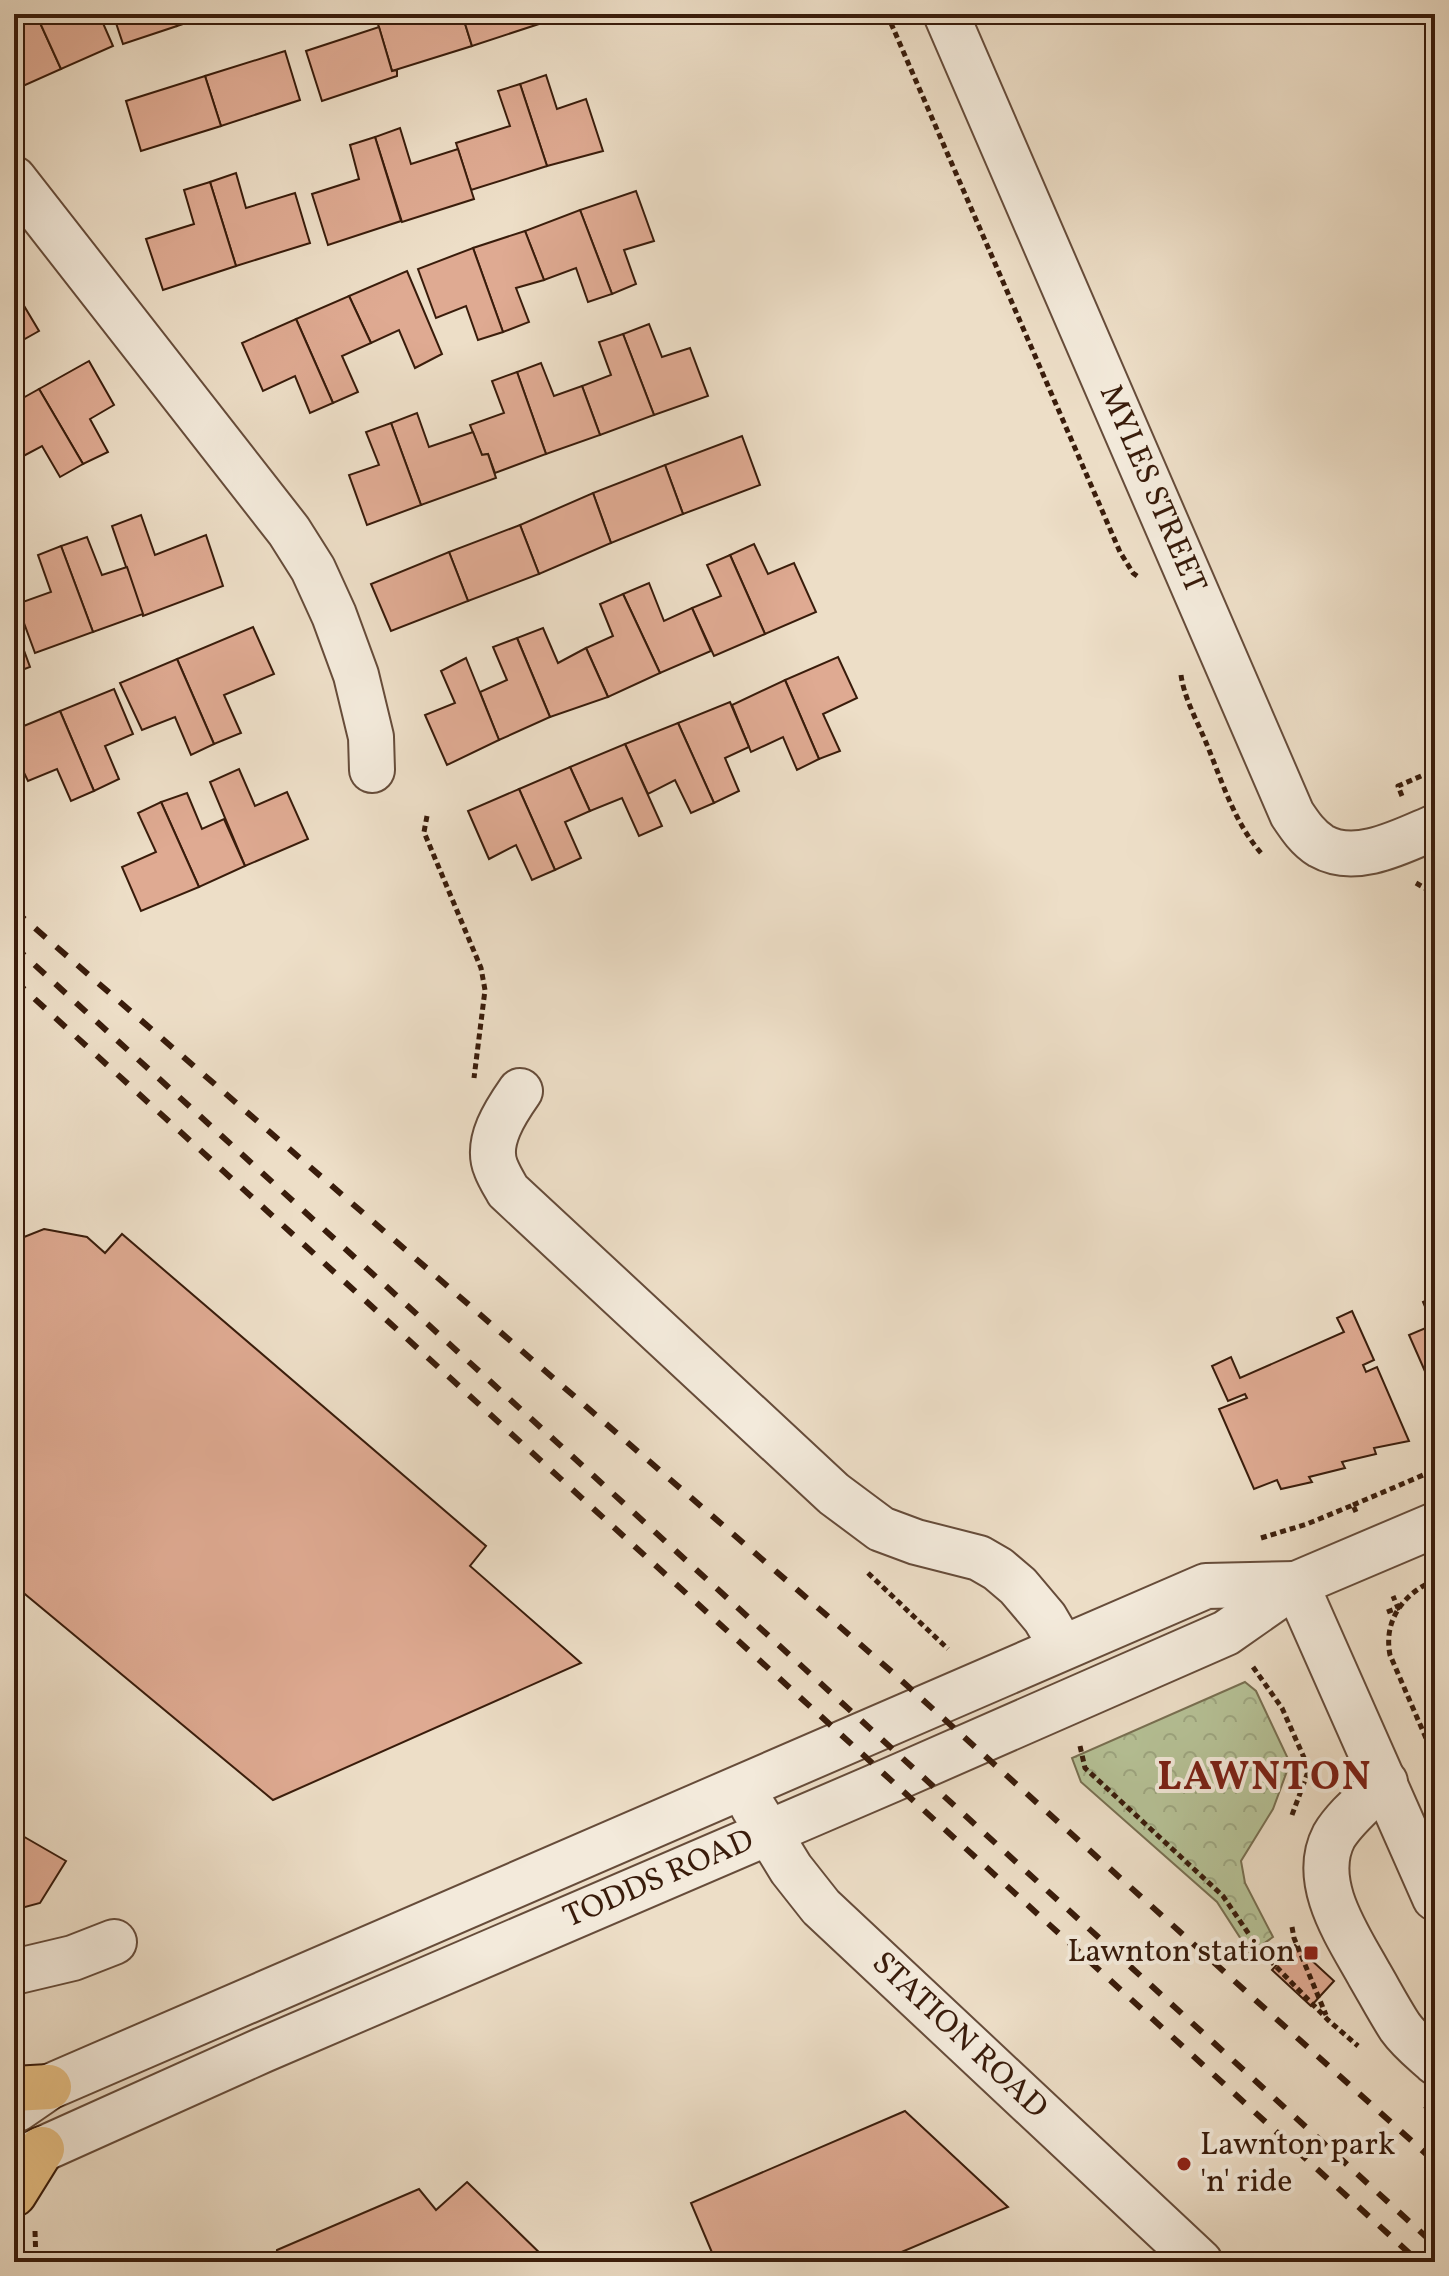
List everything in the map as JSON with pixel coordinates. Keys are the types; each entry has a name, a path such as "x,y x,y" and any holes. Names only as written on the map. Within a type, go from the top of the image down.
{"highway":[{"path":"20,2212 28,2155"}],"street":[{"name":"MYLES STREET","path":"946,14 1292,814 1305,834 1321,846 1341,853 1387,847 1435,827"},
{"path":"14,179 289,531 313,569 356,675 371,737 372,770"},
{"path":"520,1091 503,1116 495,1141 494,1166 508,1191 834,1494 881,1529 916,1542 979,1558 998,1569 1018,1586 1045,1618 1062,1647"},
{"name":"TODDS ROAD","path":"28,2155 1226,1633 1296,1584 1435,1525"},
{"path":"1296,1584 1435,1898"},
{"name":"TODDS ROAD","path":"26,2096 1206,1586 1296,1584"},
{"path":"1385,1782 1334,1837 1327,1865 1329,1883 1338,1917 1391,2012 1413,2042 1435,2062"},
{"name":"STATION ROAD","path":"742,1787 791,1869 821,1907 1200,2262"},
{"path":"14,1972 73,1958 114,1942"}],"path":[{"path":"1255,1540 1307,1524 1435,1470"},
{"path":"1353,1505 1356,1513"},
{"path":"1435,1580 1409,1594 1398,1608 1387,1642 1435,1759"},
{"path":"1393,1596 1398,1608"},
{"path":"1387,1612 1398,1608"},
{"path":"1240,1665 1253,1667 1249,1657"},
{"path":"1079,1742 1085,1768 1223,1896 1259,1949 1363,2051"},
{"path":"1423,2104 1435,2115"},
{"path":"20,2212 35,2229 36,2262"}],"green space":[{"path":"1245,1682 1256,1691 1290,1763 1273,1809 1241,1861 1245,1883 1273,1937 1250,1953 1217,1902 1081,1782 1072,1758"}],"building":[{"path":"14,14 36,14 61,69 14,90 14,36 18,34"},
{"path":"36,14 99,14 113,46 61,69"},
{"path":"113,14 173,14 177,26 123,44"},
{"path":"173,14 214,14 177,26"},
{"path":"400,14 462,14 472,46 392,71 377,21"},
{"path":"462,14 543,14 545,22 472,46"},
{"path":"379,27 392,71 397,70 397,76 322,101 306,51"},
{"path":"285,51 300,100 221,126 205,76"},
{"path":"546,75 557,109 586,99 603,151 547,166 520,84"},
{"path":"205,76 221,126 141,151 126,101"},
{"path":"520,84 547,166 471,190 456,143 510,126 498,91"},
{"path":"400,128 411,164 458,149 474,199 402,222 375,137"},
{"path":"375,137 401,221 328,245 312,194 359,179 350,145"},
{"path":"236,173 246,208 295,193 310,243 236,266 210,182"},
{"path":"210,182 236,266 163,290 146,239 194,224 184,190"},
{"path":"636,191 654,241 624,250 636,284 612,294 580,210"},
{"path":"580,210 612,294 588,302 576,268 544,280 525,231"},
{"path":"525,231 544,280 516,288 529,322 503,332 473,248"},
{"path":"473,248 503,332 478,340 466,306 436,318 418,269"},
{"path":"407,271 442,354 415,368 399,330 371,343 349,296"},
{"path":"14,289 39,331 14,345"},
{"path":"349,296 371,343 342,356 358,392 333,403 296,319"},
{"path":"296,319 333,403 310,413 295,376 263,391 242,343"},
{"path":"649,324 662,357 690,348 708,396 654,415 623,334"},
{"path":"623,334 654,415 600,435 582,386 611,375 599,342"},
{"path":"89,361 114,405 90,419 108,452 83,464 39,389"},
{"path":"541,363 554,396 582,386 600,435 546,454 517,372"},
{"path":"517,372 546,454 495,473 488,454 482,455 470,425 504,413 492,381"},
{"path":"39,389 83,464 60,477 42,446 14,461 14,403"},
{"path":"417,413 429,447 473,432 482,455 488,454 496,478 421,505 391,423"},
{"path":"391,423 421,505 367,525 349,475 379,465 366,432"},
{"path":"742,436 760,485 683,514 665,465"},
{"path":"665,465 683,514 611,543 593,493"},
{"path":"593,493 611,543 539,574 520,525"},
{"path":"141,515 155,555 206,535 223,586 143,616 112,526"},
{"path":"520,525 539,574 468,601 449,552"},
{"path":"87,537 102,575 127,567 143,614 93,632 61,546"},
{"path":"754,544 768,574 794,563 816,612 765,634 730,555"},
{"path":"61,546 93,632 35,653 17,604 51,592 38,555"},
{"path":"449,552 468,601 391,631 371,584"},
{"path":"730,555 765,634 714,656 692,608 721,596 707,565"},
{"path":"649,583 664,621 692,608 711,651 660,673 623,594"},
{"path":"623,594 660,673 608,697 586,648 613,636 600,604"},
{"path":"14,623 30,667 14,673"},
{"path":"253,627 274,674 224,695 241,733 214,744 177,659"},
{"path":"543,628 558,663 586,648 608,697 550,717 517,638"},
{"path":"517,638 550,717 499,740 480,692 507,680 493,647"},
{"path":"838,657 857,698 823,714 840,751 819,759 785,680"},
{"path":"466,658 499,740 447,765 425,715 455,703 441,671"},
{"path":"177,659 214,744 191,755 175,717 142,730 120,683"},
{"path":"785,680 819,759 797,770 783,737 751,752 732,705"},
{"path":"114,689 133,734 105,746 119,779 94,791 60,711"},
{"path":"730,702 749,747 725,758 739,791 714,803 678,723"},
{"path":"60,711 94,791 71,801 57,769 28,781 14,752 14,730"},
{"path":"678,723 714,803 691,813 675,780 648,794 625,744"},
{"path":"625,744 662,826 639,836 622,798 590,811 570,767"},
{"path":"570,767 590,811 565,822 581,858 555,870 519,789"},
{"path":"239,769 255,806 287,792 308,839 245,866 210,782"},
{"path":"519,789 555,870 532,880 516,845 489,859 468,811"},
{"path":"187,793 202,829 224,819 245,866 199,887 161,802"},
{"path":"161,802 199,887 141,911 122,867 156,852 138,813"},
{"path":"44,1229 87,1237 105,1253 122,1234 486,1546 470,1566 581,1663 273,1800 14,1585 14,1241"},
{"path":"1435,1296 1435,1394 1409,1335 1433,1325 1423,1302"},
{"path":"1352,1311 1374,1360 1363,1365 1366,1372 1377,1367 1409,1441 1374,1448 1376,1454 1342,1462 1345,1468 1309,1477 1312,1482 1281,1489 1277,1480 1254,1489 1219,1409 1247,1398 1245,1394 1228,1401 1212,1366 1231,1357 1240,1378 1344,1332 1337,1318"},
{"path":"14,1831 66,1861 40,1903 14,1910"},
{"path":"1295,1945 1334,1981 1311,2006 1272,1970"},
{"path":"905,2111 1008,2207 878,2262 716,2262 691,2203"},
{"path":"467,2182 549,2262 276,2262 277,2250 419,2189 436,2210"}],"railway":[{"path":"14,910 892,1672 1435,2162"},
{"path":"14,946 1435,2245"},
{"path":"14,980 1419,2262"}],"place":[{"name":"Lawnton station","path":"1311,1953"},
{"name":"Lawnton park 'n' ride","path":"1184,2164"}],"district":[{"name":"LAWNTON","path":"1265,1779"}]}
